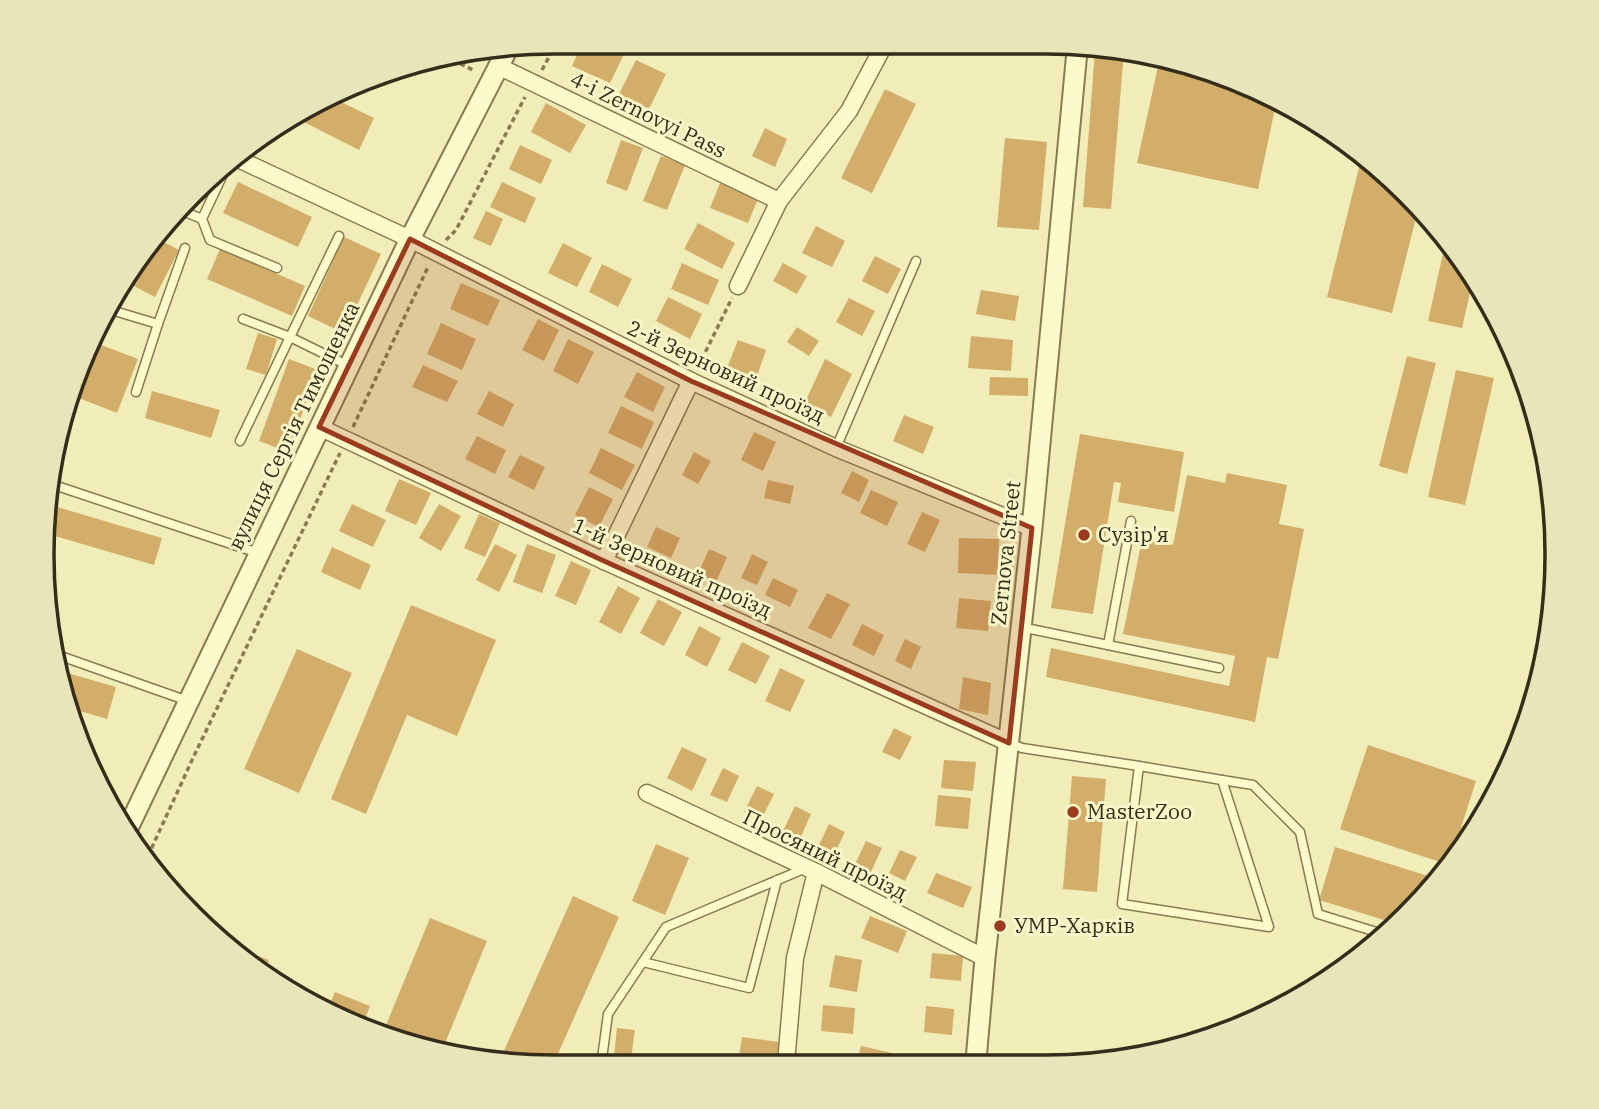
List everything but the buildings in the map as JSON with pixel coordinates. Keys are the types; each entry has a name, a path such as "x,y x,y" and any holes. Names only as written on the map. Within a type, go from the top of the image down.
{"street":[{"path":"738,286 779,201 849,111 879,54"},
{"name":"Zernova Street","path":"976,1055 1032,527 1077,55"},
{"name":"вулиця Сергія Тимошенка","path":"131,821 410,239 503,57"},
{"name":"4-i Zernovyi Pass","path":"498,66 779,201"},
{"name":"2-й Зерновий проїзд","path":"245,162 410,239 691,381 836,447 1032,527"},
{"path":"604,561 691,381"},
{"name":"1-й Зерновий проїзд","path":"320,427 604,561 1009,743"},
{"name":"Просяний проїзд","path":"647,793 811,870 985,958"},
{"path":"787,1055 795,958 811,870"}],"lane":[{"path":"218,184 202,219 210,240 277,268"},
{"path":"189,214 202,219"},
{"path":"240,441 339,236"},
{"path":"136,393 185,248"},
{"path":"836,447 916,261"},
{"path":"117,312 158,324"},
{"path":"243,319 290,337 349,366"},
{"path":"59,487 258,553"},
{"path":"1108,645 1131,521"},
{"path":"1021,627 1219,667"},
{"path":"65,658 189,701"},
{"path":"1009,743 1022,748 1253,785 1300,832 1318,914 1374,931"},
{"path":"1139,766 1122,904 1269,927 1222,780"},
{"path":"602,1055 608,1014 666,927 777,880 811,870"},
{"path":"643,962 749,988 777,880"}],"path":[{"path":"459,64 475,71"},
{"path":"691,381 738,286"}],"highlighted area":[{"path":"410,239 691,381 1032,528 1009,743 604,561 319,427"}],"place":[{"name":"Сузір'я","path":"1084,535"},
{"name":"MasterZoo","path":"1073,812"},
{"name":"УМР-Харків","path":"1000,926"}]}
